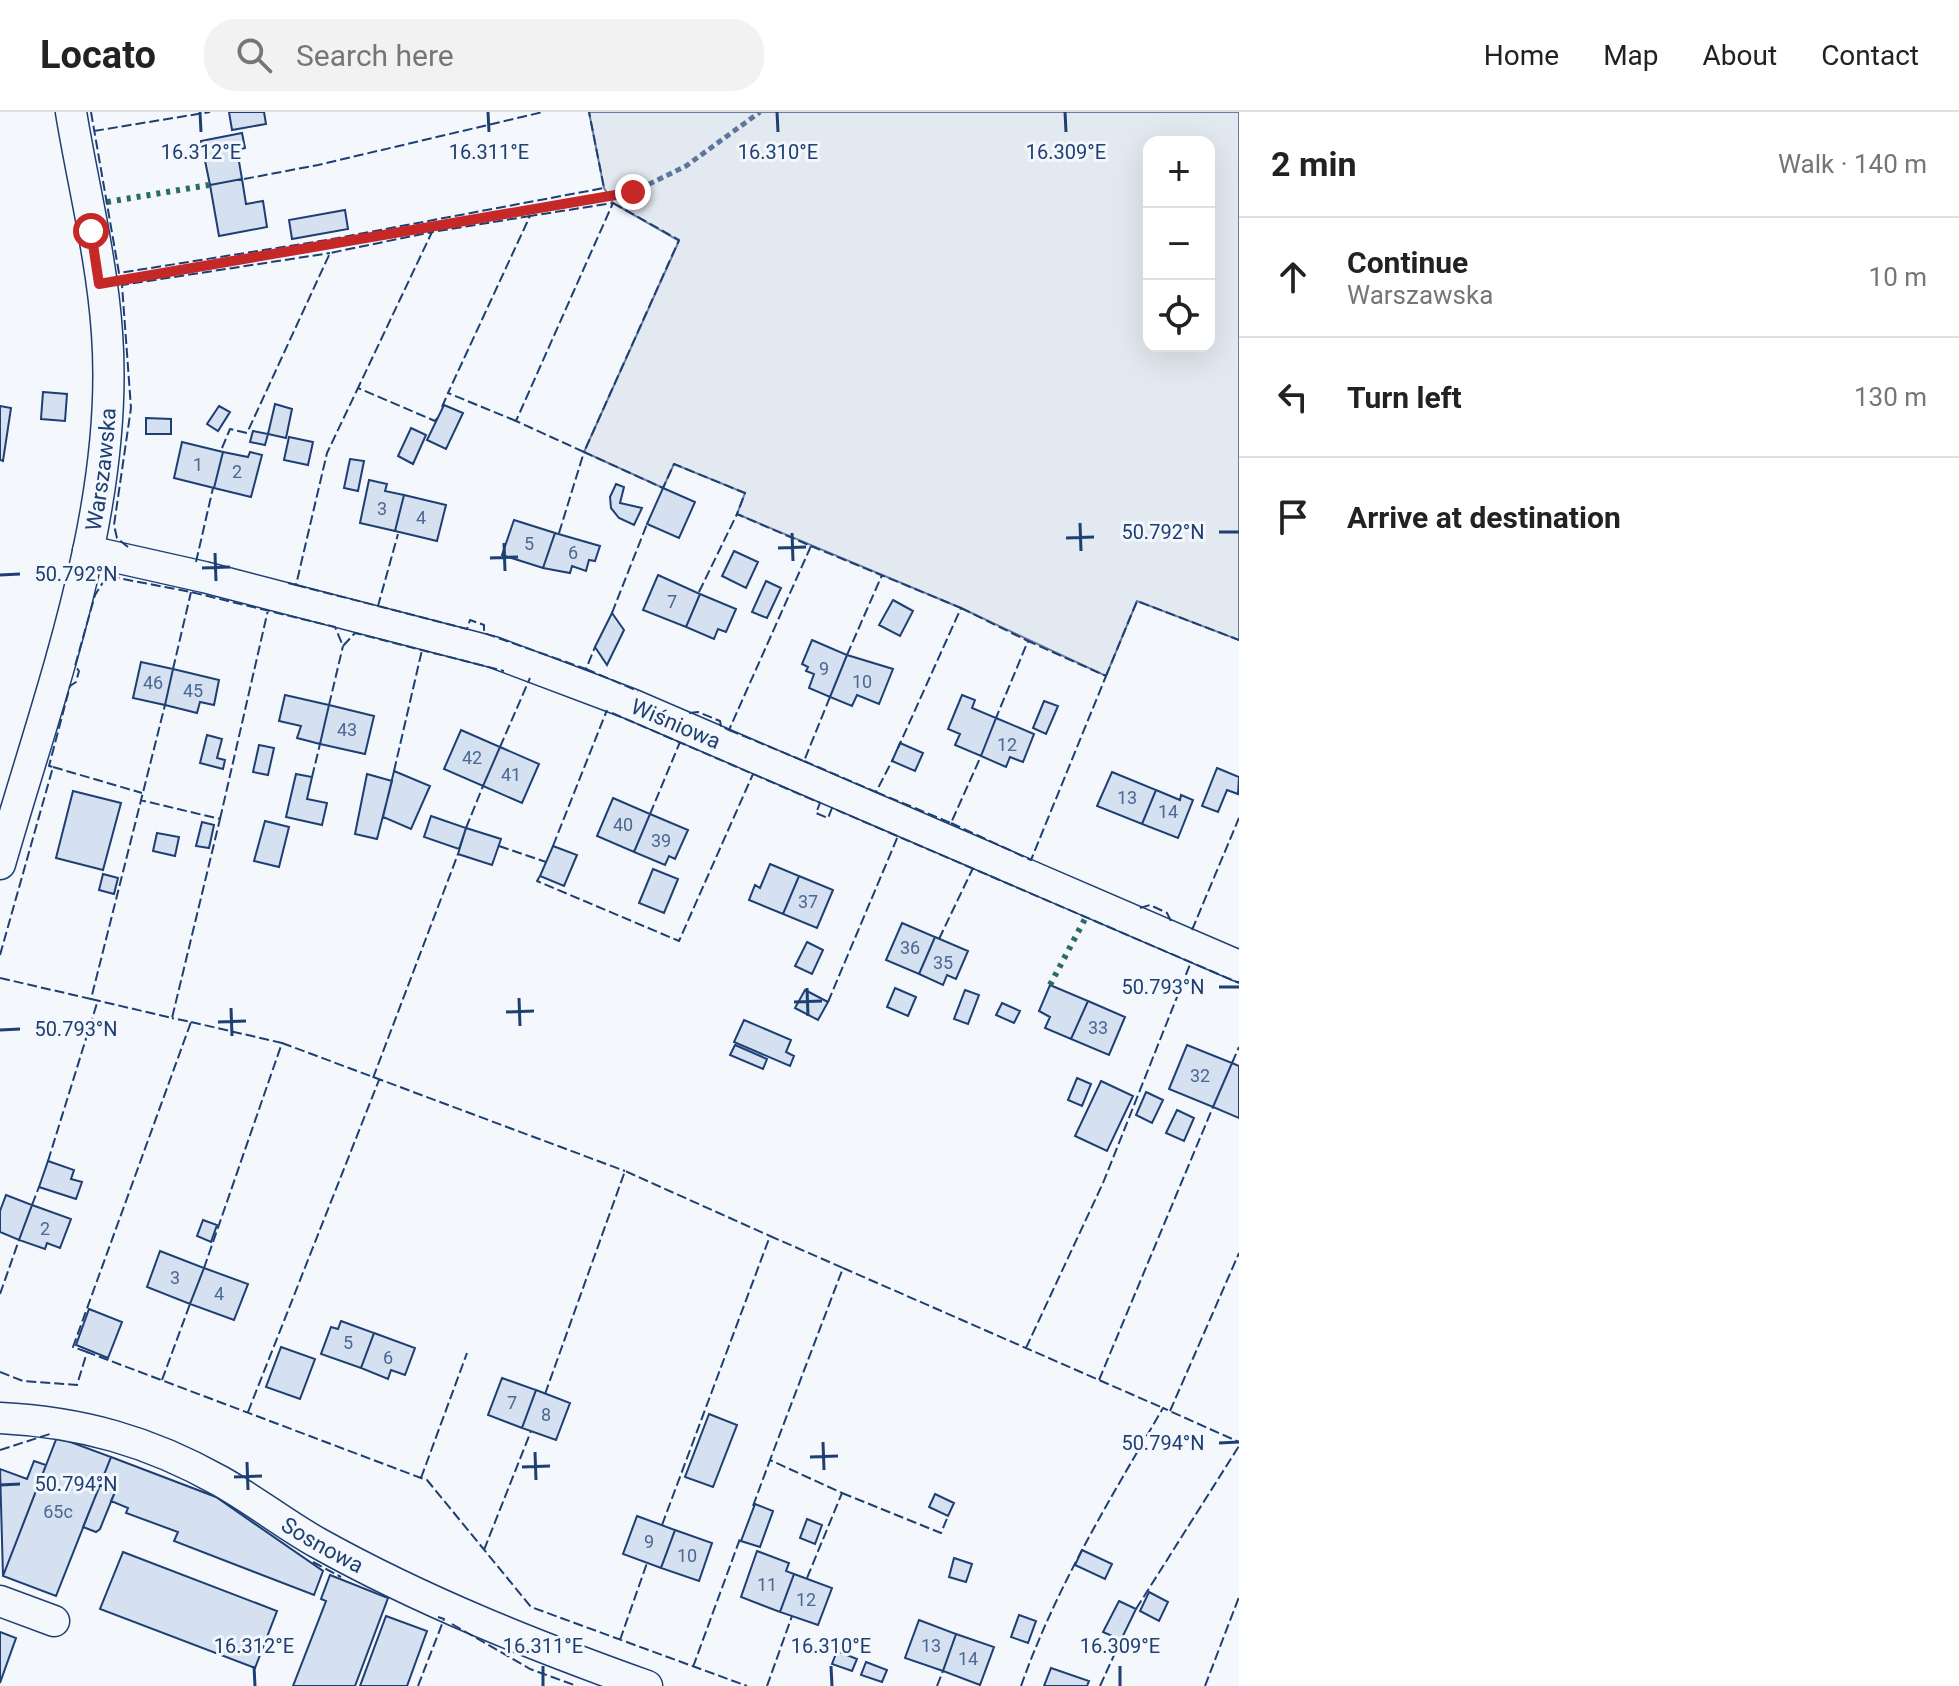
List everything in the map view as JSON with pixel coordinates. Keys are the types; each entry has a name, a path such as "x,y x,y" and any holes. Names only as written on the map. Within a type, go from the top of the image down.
{"street":[{"name":"Warszawska","path":"0,864 88,551 106,425 107,333 71,112"},
{"name":"Wiśniowa","path":"88,551 204,577 493,652 631,704 1239,966"},
{"name":"Sosnowa","path":"0,1418 55,1420 106,1432 170,1455 221,1481 317,1542 410,1589 543,1649 647,1686"},
{"path":"0,1601 54,1621"}],"path":[{"path":"99,284 633,192 686,166 760,112"}],"shaded area":[{"path":"589,112 1239,112 1239,640 1137,601 1106,676 961,608 737,514 745,493 674,464 663,488 584,452 679,241 613,203 604,188"}],"building":[{"path":"229,112 264,112 266,124 232,130"},
{"path":"242,133 245,148 237,150 242,179 210,185 201,141"},
{"path":"242,179 246,204 263,201 267,227 219,236 210,185"},
{"path":"345,210 348,229 292,239 289,220"},
{"path":"43,392 67,394 65,421 41,419"},
{"path":"275,404 292,409 286,438 268,434"},
{"path":"444,405 463,413 446,449 427,440"},
{"path":"0,406 11,408 3,461 0,460"},
{"path":"219,406 230,412 218,431 207,424"},
{"path":"146,418 171,419 171,434 146,434"},
{"path":"411,428 426,435 413,464 398,456"},
{"path":"253,431 268,434 265,445 250,442"},
{"path":"289,437 313,442 308,465 284,460"},
{"path":"182,442 223,452 214,488 174,478"},
{"path":"223,452 248,457 250,452 262,455 251,497 214,488"},
{"path":"350,459 364,461 358,491 344,488"},
{"path":"369,480 387,484 385,491 404,495 395,531 360,523"},
{"path":"616,484 624,487 620,503 642,508 634,525 619,518 611,508 610,497"},
{"path":"663,488 695,502 679,538 647,524"},
{"path":"404,495 446,505 437,541 395,531"},
{"path":"514,520 555,533 543,568 502,555"},
{"path":"555,533 600,546 595,561 589,560 586,571 572,566 570,573 543,568"},
{"path":"734,551 758,562 746,588 722,576"},
{"path":"658,575 700,594 686,627 643,610"},
{"path":"766,581 781,588 767,618 752,612"},
{"path":"700,594 736,609 726,632 718,629 714,639 686,627"},
{"path":"893,600 913,611 900,636 879,625"},
{"path":"612,613 624,630 607,665 595,647"},
{"path":"812,640 847,655 830,697 809,688 814,674 806,671 808,667 802,664"},
{"path":"847,655 893,669 879,704 857,695 852,706 830,697"},
{"path":"141,662 173,669 165,705 133,698"},
{"path":"173,669 219,680 214,705 200,702 197,713 165,705"},
{"path":"285,695 329,705 320,744 297,738 301,726 279,721"},
{"path":"962,695 975,700 972,708 996,718 981,756 955,745 960,734 948,729"},
{"path":"1044,701 1058,706 1046,734 1033,728"},
{"path":"329,705 374,716 365,754 320,744"},
{"path":"996,718 1034,734 1023,762 1010,757 1006,767 981,756"},
{"path":"461,730 500,747 483,786 444,769"},
{"path":"207,735 222,739 217,758 225,760 223,769 200,763"},
{"path":"900,743 923,753 915,771 892,761"},
{"path":"259,745 274,748 268,775 253,772"},
{"path":"500,747 539,764 522,803 483,786"},
{"path":"1217,768 1239,777 1238,794 1227,790 1218,812 1202,806"},
{"path":"394,771 430,786 411,829 383,817"},
{"path":"1112,772 1156,790 1142,824 1097,806"},
{"path":"296,774 312,777 307,799 327,803 322,825 286,817"},
{"path":"367,774 392,781 377,839 355,834"},
{"path":"1156,790 1180,800 1181,795 1193,800 1178,838 1142,824"},
{"path":"73,791 121,803 103,870 56,858"},
{"path":"613,798 650,814 634,852 597,836"},
{"path":"650,814 688,830 675,859 669,856 665,865 634,852"},
{"path":"431,816 466,828 459,849 424,837"},
{"path":"265,821 289,827 279,867 254,861"},
{"path":"202,822 214,825 209,848 196,846"},
{"path":"466,828 501,839 492,865 458,854"},
{"path":"157,833 179,837 175,856 153,851"},
{"path":"553,846 577,855 564,886 540,876"},
{"path":"770,864 799,876 783,914 749,900 755,885 760,888"},
{"path":"653,869 678,879 664,913 639,903"},
{"path":"103,874 118,878 114,894 99,890"},
{"path":"799,876 833,890 817,928 783,914"},
{"path":"902,923 935,937 919,974 886,960"},
{"path":"935,937 968,951 956,979 947,975 943,985 919,974"},
{"path":"807,942 823,950 812,974 795,966"},
{"path":"1050,985 1088,1001 1071,1039 1045,1028 1050,1017 1039,1011"},
{"path":"895,988 916,997 908,1016 887,1007"},
{"path":"805,990 828,1002 818,1020 795,1008"},
{"path":"965,990 979,995 968,1024 954,1019"},
{"path":"1088,1001 1125,1017 1109,1055 1071,1039"},
{"path":"1002,1003 1020,1011 1014,1023 996,1015"},
{"path":"744,1020 791,1040 786,1052 794,1056 790,1066 734,1042"},
{"path":"735,1045 767,1059 763,1069 730,1055"},
{"path":"1187,1045 1232,1063 1213,1107 1169,1089"},
{"path":"1232,1063 1239,1066 1239,1118 1213,1107"},
{"path":"1077,1078 1091,1084 1082,1106 1068,1100"},
{"path":"1101,1081 1133,1096 1107,1151 1075,1136"},
{"path":"1146,1092 1163,1100 1152,1123 1136,1115"},
{"path":"1177,1110 1194,1118 1184,1141 1166,1133"},
{"path":"48,1161 74,1170 71,1179 82,1182 76,1199 39,1187"},
{"path":"6,1195 32,1205 19,1240 0,1232 0,1211"},
{"path":"32,1205 71,1219 60,1248 47,1243 45,1249 19,1240"},
{"path":"203,1220 217,1225 211,1242 197,1236"},
{"path":"160,1251 204,1268 190,1304 147,1287"},
{"path":"204,1268 248,1284 234,1320 190,1304"},
{"path":"89,1309 122,1322 108,1358 76,1345"},
{"path":"341,1321 374,1333 361,1368 321,1354 331,1327 338,1329"},
{"path":"374,1333 415,1348 405,1375 391,1370 388,1379 361,1368"},
{"path":"281,1347 315,1359 300,1399 266,1387"},
{"path":"502,1378 536,1390 522,1428 488,1415"},
{"path":"536,1390 570,1403 556,1440 522,1428"},
{"path":"709,1414 737,1425 713,1487 685,1477"},
{"path":"57,1437 111,1457 56,1596 3,1576"},
{"path":"111,1457 216,1497 323,1571 314,1595 174,1541 178,1532 126,1513 128,1508 111,1501 115,1492 100,1485"},
{"path":"34,1461 46,1465 3,1576 0,1469 27,1479"},
{"path":"100,1485 115,1492 96,1532 83,1527"},
{"path":"935,1494 954,1503 948,1516 929,1507"},
{"path":"755,1504 773,1511 760,1547 741,1541"},
{"path":"637,1516 675,1530 661,1568 623,1554"},
{"path":"807,1519 822,1525 815,1544 800,1538"},
{"path":"675,1530 712,1543 699,1581 661,1568"},
{"path":"1082,1550 1112,1564 1105,1579 1075,1565"},
{"path":"757,1551 789,1563 786,1571 794,1574 780,1612 741,1597"},
{"path":"123,1552 277,1611 255,1668 100,1609"},
{"path":"954,1558 972,1564 966,1582 949,1577"},
{"path":"794,1574 832,1588 818,1625 780,1612"},
{"path":"330,1575 388,1598 355,1686 293,1686 326,1601 321,1599"},
{"path":"1149,1592 1168,1602 1159,1621 1140,1611"},
{"path":"1119,1601 1136,1609 1121,1640 1103,1632"},
{"path":"1019,1615 1036,1621 1028,1643 1011,1637"},
{"path":"386,1616 427,1631 407,1686 360,1686"},
{"path":"919,1620 956,1634 943,1671 905,1658"},
{"path":"0,1632 16,1638 0,1683"},
{"path":"956,1634 994,1647 980,1685 943,1671"},
{"path":"837,1651 857,1659 852,1671 832,1664"},
{"path":"866,1662 887,1670 882,1682 861,1675"},
{"path":"1051,1668 1089,1681 1087,1686 1044,1686"}],"hedge":[{"path":"107,202 209,185"},
{"path":"1050,985 1086,917"}],"fence":[{"path":"91,112 119,273 327,240 604,188 589,112"},
{"path":"94,131 210,112"},
{"path":"244,179 318,165 543,112"},
{"path":"613,203 679,240 584,452 516,421 613,203"},
{"path":"516,421 448,393 530,216 613,203"},
{"path":"437,418 435,421 358,388 432,232 530,216"},
{"path":"222,448 230,429 247,433 330,253 432,232"},
{"path":"128,547 117,538 114,525 131,408 122,285 330,253"},
{"path":"288,583 296,585 327,453 358,388"},
{"path":"442,407 448,393"},
{"path":"559,533 584,452 663,488 674,464 745,493 737,514 811,546 729,730 721,726 720,721 698,712 689,713"},
{"path":"196,562 213,488"},
{"path":"699,592 737,514"},
{"path":"612,613 647,524"},
{"path":"296,585 378,606 398,534"},
{"path":"811,546 961,608 898,748"},
{"path":"847,655 882,575"},
{"path":"0,955 53,767 49,766 70,686 76,682 79,671 75,666 95,595 107,576 191,592 335,627 343,646 355,633 504,671"},
{"path":"173,669 191,592"},
{"path":"1106,676 1137,601 1239,640"},
{"path":"378,606 467,629 470,620 484,625 484,633 586,669 595,647"},
{"path":"961,608 1028,641"},
{"path":"220,819 268,610"},
{"path":"951,823 1031,860 1106,676 1028,641 996,718"},
{"path":"329,705 343,646"},
{"path":"394,771 422,650"},
{"path":"586,669 638,691"},
{"path":"500,747 530,678"},
{"path":"729,730 804,761 830,697"},
{"path":"0,978 91,999 165,705"},
{"path":"553,846 607,710"},
{"path":"612,713 820,803 816,813 828,818 832,808 1239,983"},
{"path":"650,814 680,742"},
{"path":"312,777 320,744"},
{"path":"876,792 951,823 981,756"},
{"path":"804,761 876,792 893,759"},
{"path":"53,767 142,793"},
{"path":"540,876 537,881 679,941 753,774"},
{"path":"466,828 483,786"},
{"path":"91,999 172,1018 220,819 140,800"},
{"path":"1192,930 1239,818"},
{"path":"828,1002 898,836"},
{"path":"499,846 546,862"},
{"path":"373,1078 458,854"},
{"path":"939,939 973,868"},
{"path":"1140,908 1150,905 1167,913 1171,921"},
{"path":"1026,1348 1103,1183 1191,962"},
{"path":"48,1161 98,1000"},
{"path":"87,1352 73,1347 191,1022 172,1018"},
{"path":"191,1022 282,1043 204,1268"},
{"path":"282,1043 625,1171"},
{"path":"1232,1063 1239,1047"},
{"path":"248,1412 379,1080"},
{"path":"1099,1380 1213,1107"},
{"path":"545,1394 625,1171 770,1236"},
{"path":"32,1205 39,1187"},
{"path":"662,1525 770,1236 843,1268 770,1460"},
{"path":"0,1294 19,1240"},
{"path":"1170,1411 1239,1253"},
{"path":"843,1268 1163,1408"},
{"path":"162,1380 190,1304"},
{"path":"0,1372 23,1381 77,1385 87,1352 427,1480 531,1607 747,1686"},
{"path":"421,1478 467,1353"},
{"path":"1021,1686 1067,1579 1163,1408 1239,1442"},
{"path":"484,1550 531,1431"},
{"path":"0,1450 53,1433"},
{"path":"1136,1609 1239,1446"},
{"path":"753,1506 770,1460 842,1493 807,1578"},
{"path":"842,1493 941,1533 948,1516"},
{"path":"693,1667 741,1536"},
{"path":"313,1562 341,1577"},
{"path":"620,1640 647,1563"},
{"path":"1205,1686 1239,1597"},
{"path":"767,1686 792,1616"},
{"path":"418,1686 444,1619 438,1617"},
{"path":"452,1624 530,1669 577,1686"},
{"path":"1100,1686 1121,1640"},
{"path":"937,1686 943,1671"}],"route":[{"path":"91,231 99,284 633,192"}]}
